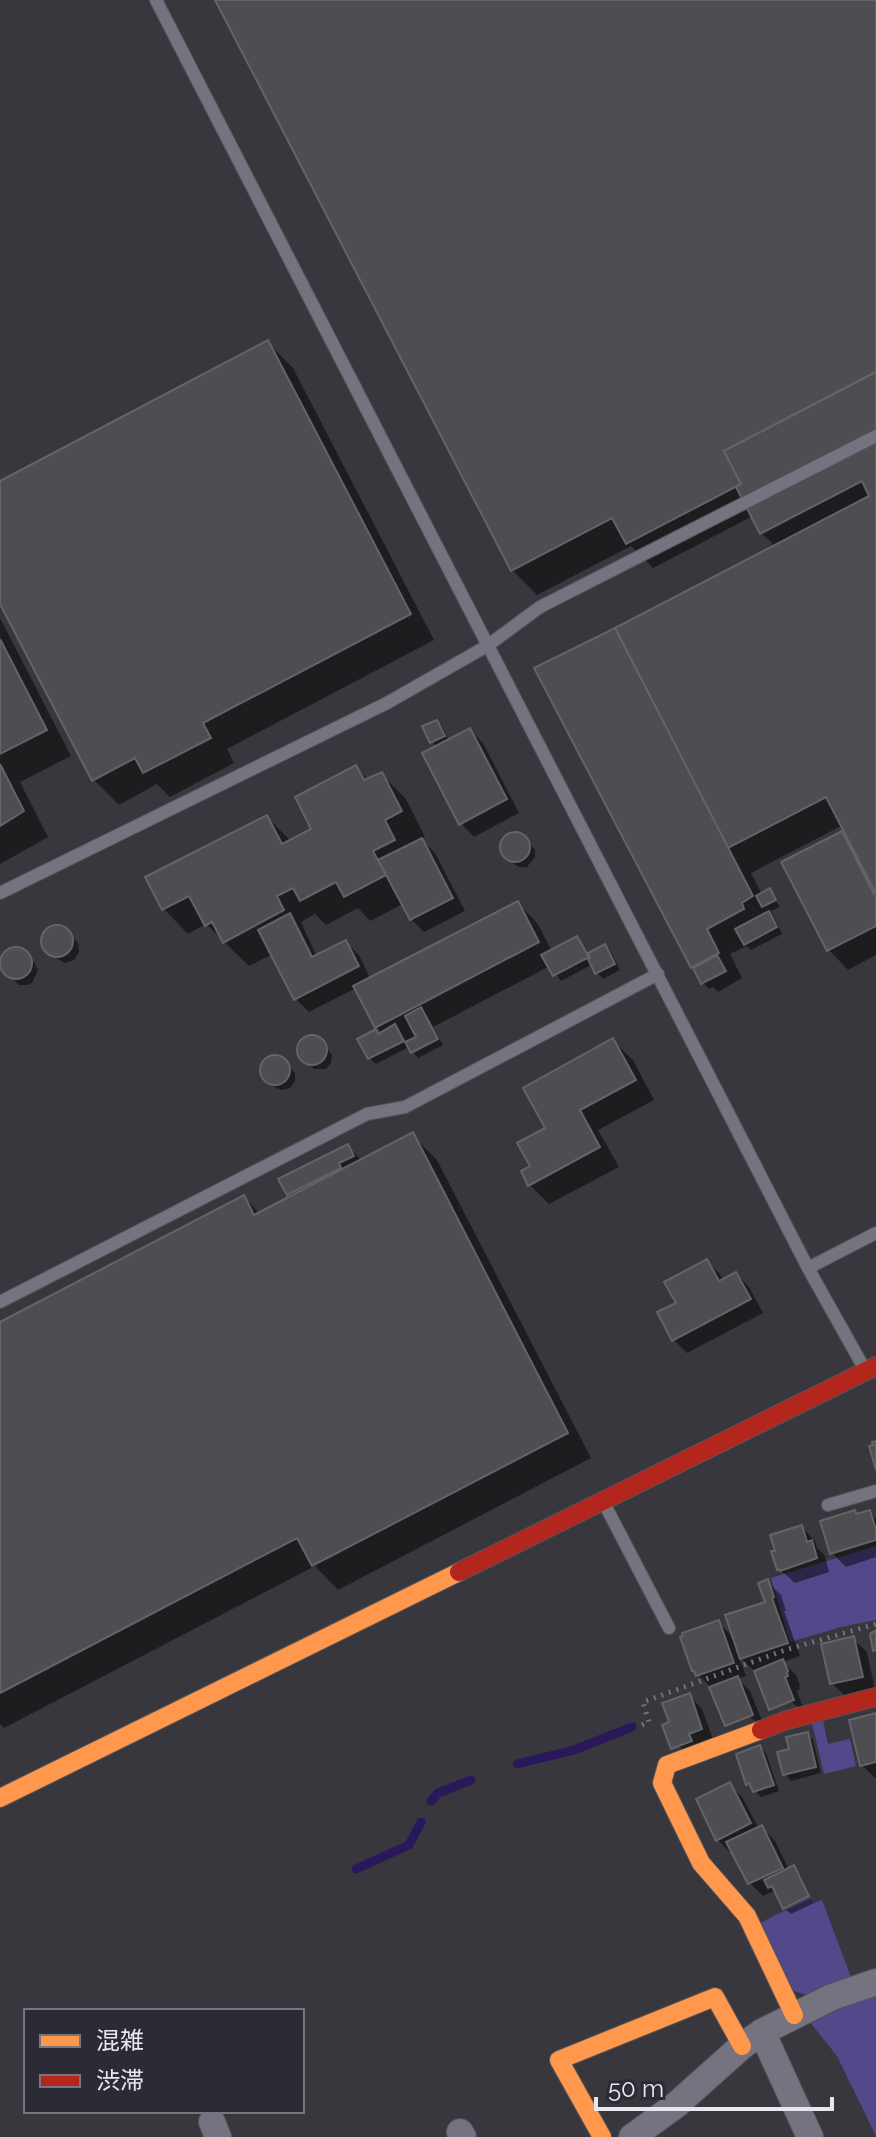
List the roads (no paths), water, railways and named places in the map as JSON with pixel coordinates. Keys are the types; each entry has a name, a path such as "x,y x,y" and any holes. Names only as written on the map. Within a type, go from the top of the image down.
{"street":[{"path":"0,1798 871,1369"},
{"path":"794,2015 747,1916 701,1863 662,1783 667,1765 787,1720 876,1697"},
{"path":"632,2137 676,2105 752,2039 832,1997 876,1982"},
{"path":"602,2137 559,2060 715,1997 752,2039 810,2137"}],"lane":[{"path":"156,0 808,1268 871,1369"},
{"path":"0,893 387,703 487,646 540,607 876,436"},
{"path":"0,1302 367,1114 405,1107 658,974"},
{"path":"808,1268 876,1233"},
{"path":"828,1505 876,1491"},
{"path":"603,1501 669,1628"}],"waterway":[{"path":"517,1764 574,1750 632,1727"},
{"path":"431,1801 438,1793 471,1780"},
{"path":"356,1869 409,1845 421,1822"}]}
